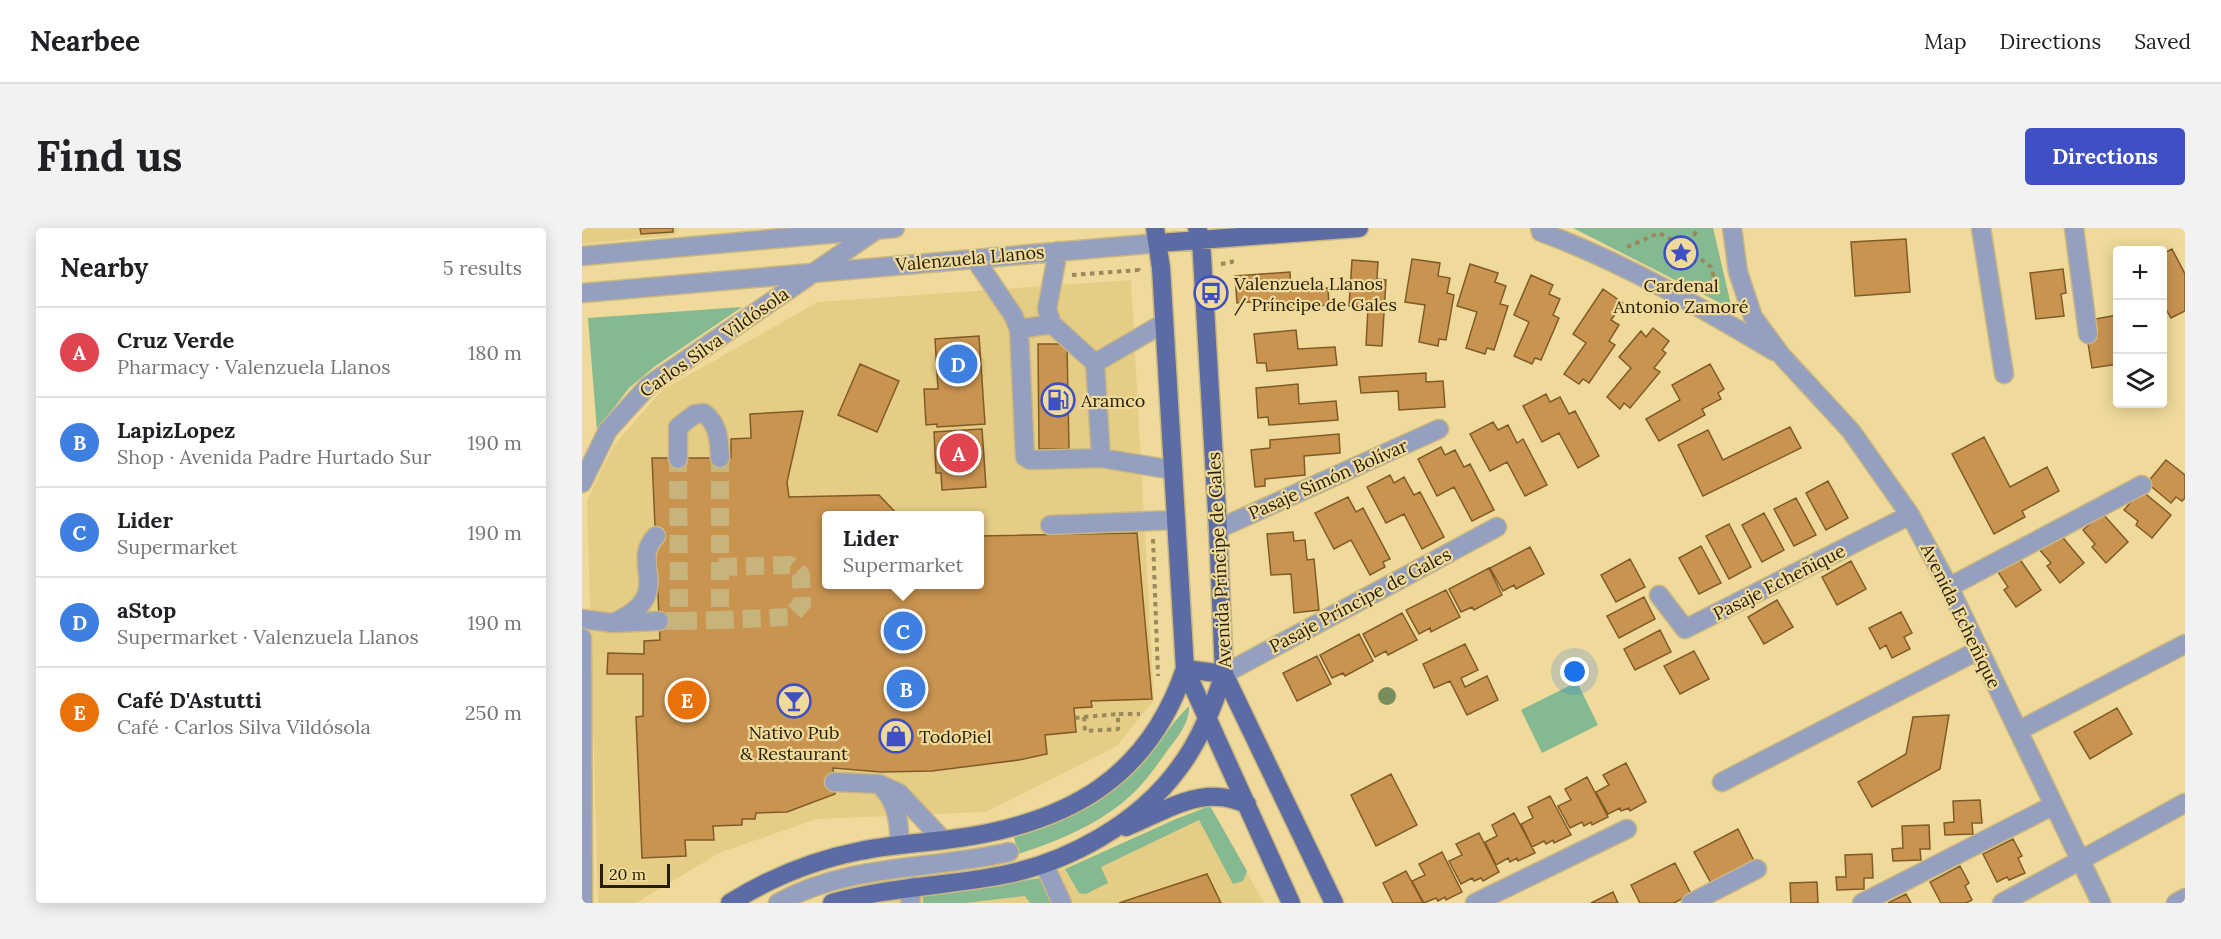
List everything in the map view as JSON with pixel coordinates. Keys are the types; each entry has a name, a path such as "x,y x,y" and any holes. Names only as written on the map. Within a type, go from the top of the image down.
{"main road":[{"name":"Valenzuela Llanos","path":"1157,235 1359,228"},
{"name":"Avenida Príncipe de Gales","path":"1199,234 1218,529 1224,674 1334,903"},
{"name":"Avenida Príncipe de Gales","path":"1157,235 1185,669 1291,903"},
{"path":"730,903 775,878 804,867 859,851 1018,827 1077,802 1109,781 1135,759 1168,714 1185,669 1224,674 1207,721 1170,780 1133,814 1094,841"},
{"path":"832,903 866,894 912,895 1044,864 1189,801 1221,796 1246,804"}],"street":[{"name":"Avenida Echeñique","path":"1540,228 1541,232 1602,258 1725,321 1781,355"},
{"name":"Avenida Echeñique","path":"1732,228 1738,272 1753,317 1781,355 1851,431 1910,515 1949,587 2101,903"},
{"path":"1982,228 2004,374"},
{"path":"2074,228 2088,334"},
{"path":"582,256 778,233 884,229"},
{"name":"Carlos Silva Vildósola","path":"582,483 608,430 648,386 884,229"},
{"name":"Valenzuela Llanos","path":"582,293 1058,251 1157,235"},
{"path":"1058,251 1047,309 1052,324 1095,363 1101,459"},
{"path":"975,259 1014,315 1019,329 1025,457 1030,460 1101,459 1173,470"},
{"path":"1095,363 1164,323"},
{"path":"1019,329 1052,324"},
{"path":"678,459 678,428 695,414 704,413 712,419 716,428 720,458"},
{"name":"Pasaje Simón Bolívar","path":"1218,529 1438,429"},
{"path":"1949,587 2142,485"},
{"name":"Pasaje Echeñique","path":"1659,595 1685,629 1910,515"},
{"path":"1050,525 1176,520"},
{"name":"Pasaje Príncipe de Gales","path":"1224,674 1497,527"},
{"path":"613,623 638,610 647,598 648,553 656,536"},
{"path":"582,619 613,623 659,621"},
{"path":"582,638 583,903"},
{"path":"2018,731 2185,644"},
{"path":"1722,782 1979,650"},
{"path":"834,782 879,784 899,793 943,840"},
{"path":"879,784 888,793 897,813 899,845"},
{"path":"2002,903 2185,803"},
{"path":"1862,903 2054,805"},
{"path":"1475,903 1627,829"},
{"path":"778,903 808,888 846,877 1010,852"},
{"path":"1044,864 1062,903"},
{"path":"1691,903 1757,869"},
{"path":"2176,903 2185,898"}],"path":[{"path":"1687,248 1698,228"},
{"path":"1602,258 1659,233 1687,248 1711,267 1725,321"},
{"path":"1053,276 1139,270 1140,281"},
{"path":"1152,520 1158,680"},
{"path":"1075,718 1118,714 1168,714"},
{"path":"1084,717 1085,731 1118,729 1118,714"}],"shaded area":[{"path":"582,228 677,228 676,235 582,244"},
{"path":"1131,280 1154,700 1117,746 986,812 817,819 721,852 636,903 598,903 587,500 614,445 662,390 818,302"},
{"path":"1210,806 1264,903 870,903 1032,881 1080,863"}],"green space":[{"path":"1573,228 1713,228 1732,309"},
{"path":"742,307 654,367 629,388 597,430 588,318"},
{"path":"1577,682 1598,725 1542,753 1521,710"},
{"path":"1189,706 1185,724 1179,736 1149,776 1129,797 1084,827 1018,854 1014,837 1050,826 1101,798 1145,760"},
{"path":"1210,806 1247,871 1243,881 1233,884 1199,820 1101,867 1108,883 1086,894 1079,893 1065,869 1176,819"},
{"path":"1041,878 1053,903 1030,903 1025,896 965,903 923,903 923,896"}],"building":[{"path":"640,228 673,228 673,232 641,234"},
{"path":"1906,239 1910,292 1855,296 1851,242"},
{"path":"2172,249 2185,274 2185,311 2171,318 2167,311 2167,252"},
{"path":"1412,259 1440,263 1438,276 1450,278 1447,293 1454,295 1446,340 1439,339 1438,346 1419,342 1425,305 1405,302"},
{"path":"1352,260 1378,262 1377,279 1386,280 1382,346 1366,345 1368,308 1349,306"},
{"path":"1470,264 1498,273 1495,282 1506,286 1500,304 1508,306 1494,350 1487,348 1485,354 1466,348 1477,312 1457,306"},
{"path":"2063,269 2066,293 2061,294 2064,316 2036,319 2030,273"},
{"path":"1290,272 1291,291 1328,288 1329,305 1264,310 1263,301 1237,303 1235,276"},
{"path":"1531,275 1553,285 1549,294 1560,299 1553,315 1559,318 1541,360 1535,358 1532,364 1514,356 1529,322 1514,315"},
{"path":"1603,289 1623,303 1611,320 1619,325 1609,341 1615,345 1589,383 1583,379 1579,384 1564,374 1586,343 1573,334"},
{"path":"2113,316 2113,365 2092,368 2087,337 2098,336 2095,319"},
{"path":"1653,328 1669,341 1662,350 1666,353 1654,368 1660,372 1630,408 1624,403 1620,409 1607,397 1631,368 1619,357 1641,331 1646,337"},
{"path":"1296,330 1298,349 1335,347 1337,365 1267,371 1266,363 1257,363 1254,334"},
{"path":"979,336 985,424 937,427 937,424 926,425 924,389 938,389 935,339"},
{"path":"1038,344 1067,344 1069,449 1039,449"},
{"path":"860,364 899,381 877,432 838,415"},
{"path":"1710,364 1724,389 1718,393 1721,399 1702,409 1705,415 1659,441 1646,419 1680,400 1672,385"},
{"path":"1426,373 1426,382 1443,381 1445,407 1399,410 1398,391 1361,393 1359,377"},
{"path":"1298,384 1299,404 1336,401 1338,420 1269,425 1268,417 1258,418 1256,388"},
{"path":"1546,394 1550,402 1560,397 1569,414 1575,411 1599,456 1578,468 1559,433 1542,442 1523,406"},
{"path":"803,411 787,482 789,497 879,495 894,511 822,511 822,589 984,589 984,536 1137,533 1152,699 1091,701 1092,707 1074,708 1076,732 1045,735 1047,754 1019,760 932,771 881,772 833,768 835,794 787,812 756,813 755,819 742,819 742,825 713,826 714,840 685,840 686,856 642,858 636,717 643,716 643,674 607,674 608,653 644,654 644,641 660,640 652,458 731,458 731,439 751,438 750,414"},
{"path":"1493,422 1498,430 1508,425 1517,443 1523,439 1547,485 1525,496 1507,462 1490,471 1470,434"},
{"path":"1790,427 1801,448 1703,496 1678,445 1708,430 1723,460"},
{"path":"982,429 986,487 942,490 941,473 936,473 934,432"},
{"path":"1339,434 1340,453 1304,456 1305,475 1265,479 1265,486 1255,487 1251,450 1270,448 1270,440"},
{"path":"1984,437 2010,487 2047,467 2059,491 2022,511 2025,517 1994,534 1952,454"},
{"path":"1441,447 1445,455 1455,450 1464,467 1470,464 1494,510 1472,521 1454,487 1437,496 1418,459"},
{"path":"2166,460 2185,475 2185,498 2182,501 2176,497 2171,503 2147,483"},
{"path":"1390,475 1394,483 1404,477 1414,495 1420,492 1444,537 1422,549 1404,514 1386,523 1367,487"},
{"path":"1828,481 1848,518 1826,530 1806,493"},
{"path":"2141,490 2171,515 2152,538 2136,525 2138,521 2124,510"},
{"path":"1348,497 1356,512 1363,508 1390,559 1383,562 1385,567 1370,575 1351,540 1334,549 1315,513"},
{"path":"1796,498 1816,535 1794,546 1774,509"},
{"path":"1764,513 1784,550 1762,562 1742,525"},
{"path":"2102,513 2128,542 2106,563 2092,547 2095,544 2083,530"},
{"path":"1729,524 1751,567 1729,579 1706,536"},
{"path":"1293,532 1294,541 1305,540 1307,560 1314,559 1319,610 1294,613 1291,574 1271,575 1267,534"},
{"path":"2059,533 2084,563 2060,583 2047,566 2051,563 2039,549"},
{"path":"1701,546 1721,583 1699,594 1679,558"},
{"path":"1530,547 1544,574 1516,589 1514,585 1503,591 1490,568"},
{"path":"2019,558 2041,590 2016,607 2004,590 2008,587 1998,572"},
{"path":"1630,559 1645,587 1616,602 1601,575"},
{"path":"1851,561 1866,589 1837,605 1822,577"},
{"path":"1489,568 1502,595 1474,610 1472,607 1461,612 1449,589"},
{"path":"1446,590 1460,617 1431,632 1430,628 1419,634 1406,610"},
{"path":"1644,597 1655,619 1619,638 1607,616"},
{"path":"1777,600 1793,627 1764,644 1748,617"},
{"path":"1901,612 1912,633 1904,637 1910,649 1892,658 1886,645 1880,649 1869,628"},
{"path":"1402,613 1417,640 1388,655 1386,651 1375,657 1363,634"},
{"path":"1660,630 1671,652 1635,670 1624,649"},
{"path":"1359,634 1373,661 1345,676 1343,673 1332,678 1320,655"},
{"path":"1465,644 1478,670 1461,678 1465,687 1487,676 1498,700 1467,715 1450,681 1434,688 1423,664"},
{"path":"1694,651 1709,679 1680,694 1664,666"},
{"path":"1317,656 1331,684 1297,701 1283,673"},
{"path":"2117,708 2132,734 2090,759 2074,732"},
{"path":"1949,715 1940,769 1872,807 1858,782 1906,754 1913,717"},
{"path":"1626,763 1646,802 1630,811 1629,808 1621,811 1620,808 1608,814 1596,792 1609,785 1603,775"},
{"path":"1391,774 1417,825 1376,846 1351,795"},
{"path":"1587,777 1608,817 1592,825 1591,822 1584,826 1582,822 1570,828 1558,806 1571,800 1565,789"},
{"path":"1550,796 1571,835 1554,843 1553,840 1546,844 1544,841 1532,847 1521,824 1533,818 1528,807"},
{"path":"1980,800 1982,823 1972,823 1973,834 1945,835 1944,823 1954,822 1953,801"},
{"path":"1514,813 1535,853 1518,861 1517,858 1510,862 1508,858 1496,865 1485,842 1497,836 1492,825"},
{"path":"1929,825 1930,849 1920,849 1921,860 1893,861 1892,849 1903,848 1902,826"},
{"path":"1738,829 1754,861 1711,883 1694,852"},
{"path":"1479,833 1499,872 1483,881 1481,878 1474,881 1472,878 1461,884 1449,861 1462,855 1456,844"},
{"path":"2013,839 2022,856 2018,858 2025,873 1997,882 1983,854"},
{"path":"1442,852 1462,892 1446,900 1445,897 1438,901 1436,898 1424,903 1412,881 1425,875 1419,864"},
{"path":"1872,854 1873,878 1864,878 1864,889 1837,890 1836,877 1846,877 1845,855"},
{"path":"1675,863 1691,894 1674,903 1640,903 1631,885"},
{"path":"1960,866 1969,883 1965,886 1972,900 1966,903 1941,903 1930,882"},
{"path":"1406,871 1423,903 1393,903 1383,883"},
{"path":"1207,874 1221,903 1119,903"},
{"path":"1817,882 1818,903 1791,903 1790,883"},
{"path":"1613,892 1618,903 1591,903"},
{"path":"1906,894 1911,903 1888,903"}],"tunnel":[{"path":"679,621 720,620 720,458"},
{"path":"666,621 679,621 678,459"},
{"path":"719,567 790,565 801,575 802,604 790,617 720,620"}],"place":[{"name":"Cardenal Antonio Zamoré","path":"1681,253"},
{"name":"Valenzuela Llanos / Príncipe de Gales","path":"1211,293"},
{"name":"aStop","path":"958,364"},
{"name":"Aramco","path":"1058,400"},
{"name":"Cruz Verde","path":"959,453"},
{"name":"Lider","path":"903,631"},
{"name":"LapizLopez","path":"906,689"},
{"name":"Café D'Astutti","path":"687,700"},
{"name":"Nativo Pub & Restaurant","path":"794,701"},
{"name":"TodoPiel","path":"896,736"}]}
